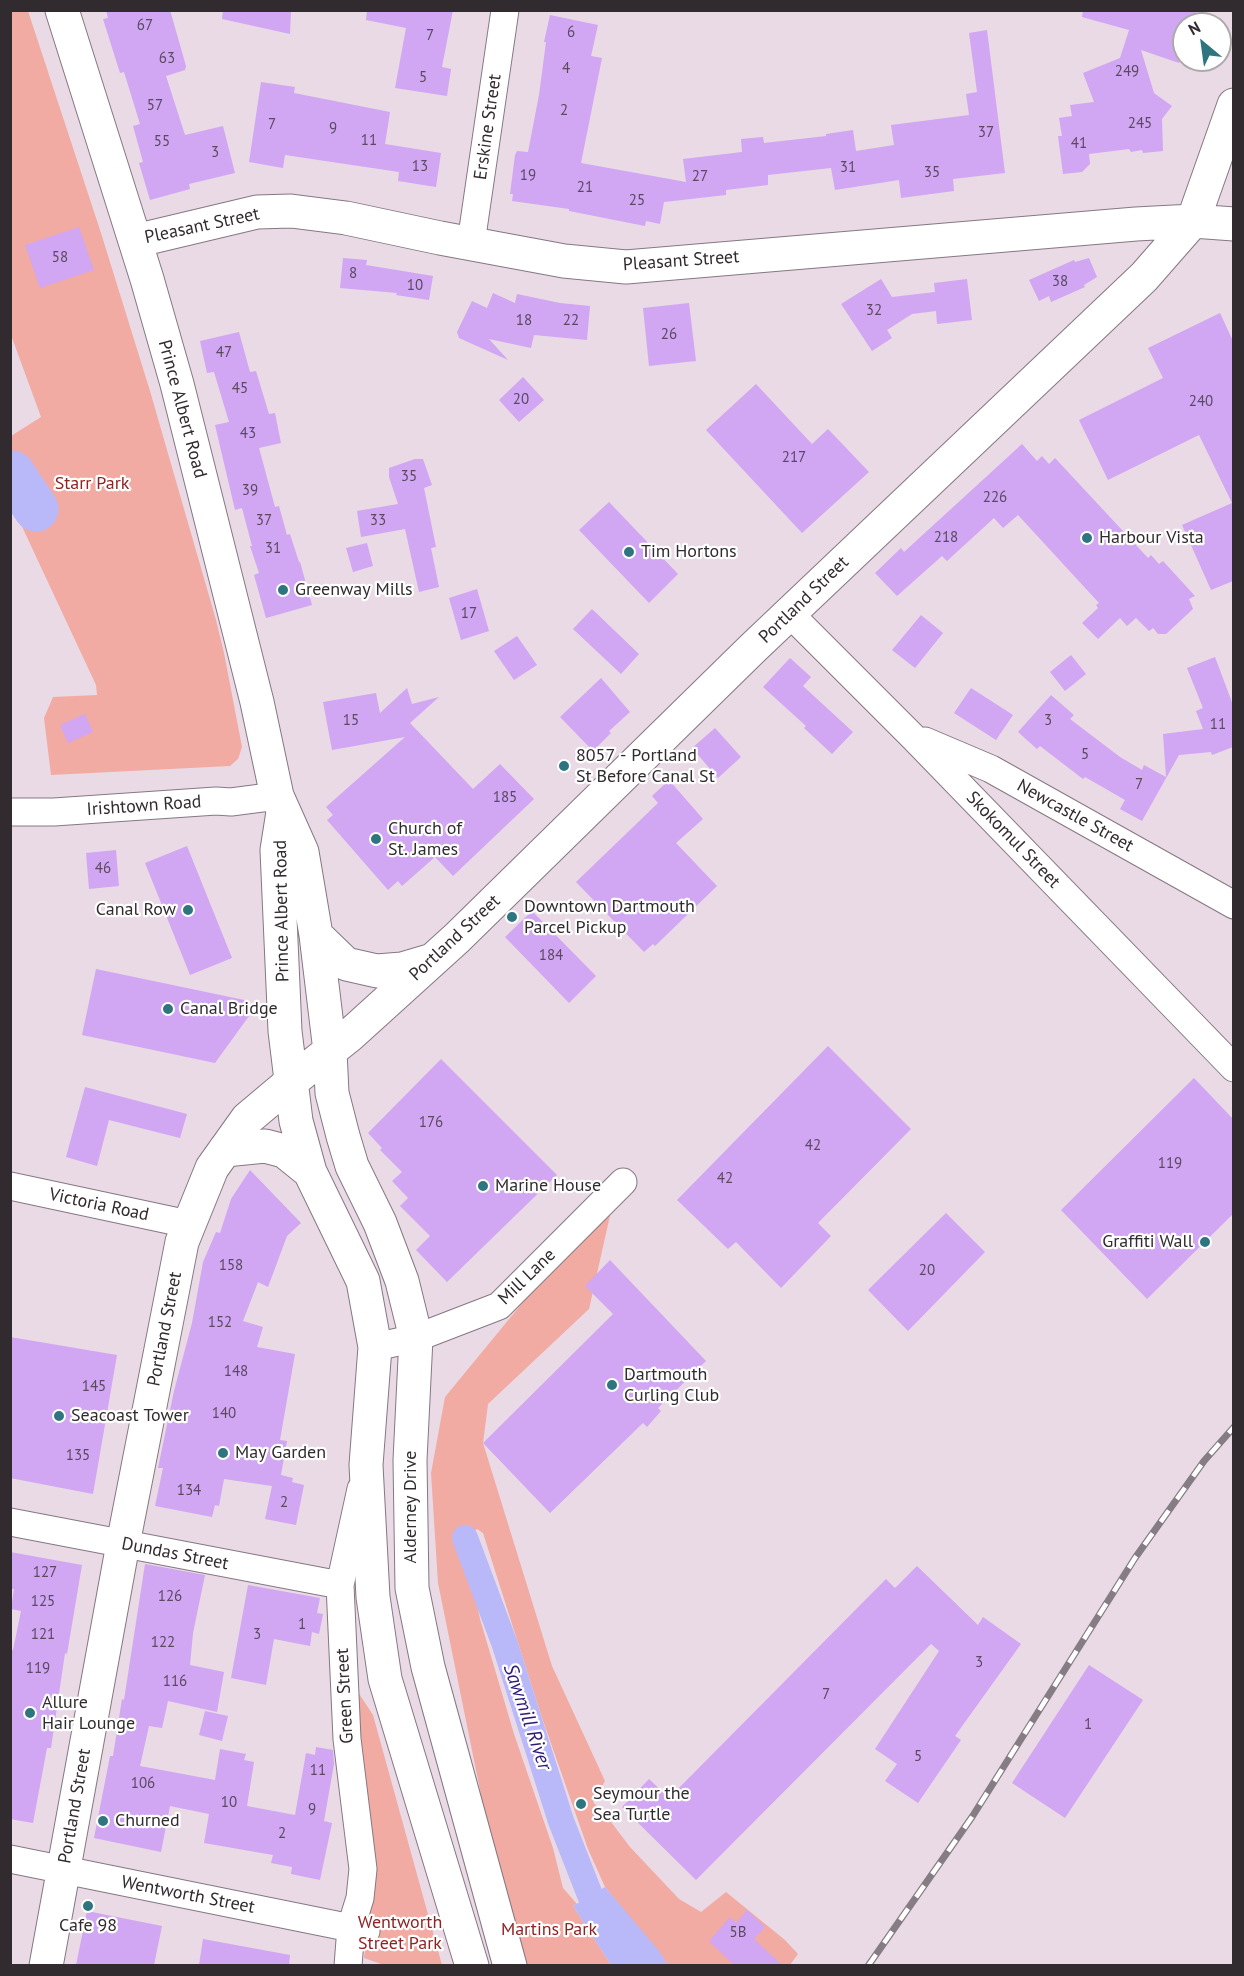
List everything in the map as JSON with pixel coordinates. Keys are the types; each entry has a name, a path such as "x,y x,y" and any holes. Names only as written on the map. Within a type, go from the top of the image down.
{"main road":[{"name":"Prince Albert Road","path":"62,10 135,241 183,406 257,702 280,804 302,852 316,935 330,1051"},
{"name":"Portland Street","path":"46,1965 123,1544 182,1242 212,1168 255,1111 350,1035 432,960 930,478 1144,277 1193,221 1233,105"},
{"name":"Pleasant Street","path":"135,241 257,212 291,211 346,218 564,261 626,267 1193,221 1233,224"},
{"name":"Prince Albert Road","path":"280,804 277,850 285,1031 291,1082"},
{"path":"316,935 346,964 377,971 402,969 432,960"},
{"name":"Alderney Drive","path":"330,1051 332,1093 343,1136 352,1166 380,1223 398,1271 416,1338 410,1460 412,1588 428,1666 510,1965"},
{"path":"291,1082 296,1122 310,1172 363,1281 375,1347 366,1465 373,1597 385,1679 472,1965"},
{"path":"225,1150 265,1146 284,1151 310,1172"}],"street":[{"name":"Erskine Street","path":"471,243 505,10"},
{"name":"Skokomul Street","path":"790,614 913,737 1233,1068"},
{"name":"Newcastle Street","path":"913,737 991,769 1233,905"},
{"name":"Irishtown Road","path":"10,812 54,812 216,801 280,804"},
{"name":"Mill Lane","path":"375,1347 416,1338 499,1306 623,1182"},
{"name":"Victoria Road","path":"10,1186 188,1224"},
{"name":"Green Street","path":"348,1965 359,1929 363,1869 347,1739 340,1585 366,1465"},
{"name":"Dundas Street","path":"10,1522 340,1585"},
{"name":"Wentworth Street","path":"10,1859 359,1929"}],"green space":[{"name":"Starr Park","path":"11,11 28,11 150,391 224,653 242,747 238,759 230,766 51,775 44,718 53,697 97,695 96,685 11,503 11,436 41,417 11,335"},
{"name":"Martins Park","path":"616,1189 589,1309 488,1404 483,1443 552,1666 605,1781 593,1802 630,1847 679,1899 701,1912 726,1892 785,1940 798,1954 790,1965 668,1965 605,1887 588,1849 541,1715 483,1533 477,1529 469,1536 466,1552 480,1619 514,1734 553,1848 563,1888 577,1904 573,1906 611,1965 524,1965 488,1829 438,1583 431,1473 445,1397"},
{"name":"Wentworth Street Park","path":"356,1689 373,1715 442,1965 384,1965 364,1958 375,1871"}],"water":[{"path":"605,1887 668,1965 611,1965 573,1906"}],"building":[{"path":"106,10 170,10 186,66 185,70 166,76 185,135 223,126 235,173 189,184 190,189 150,200 139,163 143,162 133,126 140,124 124,72 120,73 103,19 108,18"},
{"path":"223,10 291,10 290,34 222,19"},
{"path":"367,10 453,10 442,67 451,69 447,96 395,88 406,28 366,20"},
{"path":"1083,10 1197,10 1196,12 1172,12 1172,61 1141,50 1154,93 1172,106 1162,119 1163,151 1143,153 1142,150 1131,152 1129,149 1089,154 1090,164 1082,172 1063,174 1058,136 1062,136 1059,118 1072,116 1070,105 1094,102 1083,73 1120,58 1129,30 1082,17"},
{"path":"550,15 598,25 591,56 602,58 581,163 686,182 683,159 742,152 741,139 763,137 764,143 826,136 826,134 853,130 856,151 894,145 891,125 969,115 966,94 977,92 969,33 987,30 1005,173 953,179 954,191 901,198 899,180 835,190 831,168 768,175 768,185 726,190 726,195 664,202 660,224 646,221 645,226 569,211 569,209 512,201 513,194 510,194 515,155 517,151 528,152 539,95 546,42 544,42"},
{"path":"261,82 295,87 294,93 390,112 385,144 441,153 436,187 398,181 399,172 285,155 283,168 249,162"},
{"path":"79,227 94,270 40,288 25,245"},
{"path":"343,258 367,260 366,265 433,276 429,300 396,295 397,293 340,288"},
{"path":"1089,258 1097,277 1084,285 1085,287 1051,302 1049,296 1039,301 1029,280 1074,260 1075,262"},
{"path":"881,279 892,297 935,292 934,283 967,279 972,320 937,324 936,311 912,314 887,330 892,338 872,351 841,304"},
{"path":"493,293 515,303 517,294 560,303 590,306 587,340 534,335 531,348 489,339 508,360 459,338 457,332 472,301 487,308"},
{"path":"689,303 696,361 649,366 643,308"},
{"path":"1220,313 1233,341 1233,581 1211,590 1182,525 1232,503 1199,435 1108,480 1079,420 1163,378 1148,348"},
{"path":"239,332 250,372 256,371 269,414 275,413 281,443 259,448 275,507 279,506 287,535 290,534 312,605 266,618 254,575 259,573 250,546 252,546 242,508 235,510 215,425 229,422 214,372 207,373 200,341"},
{"path":"523,377 544,400 519,422 499,400"},
{"path":"756,384 812,444 828,429 869,472 802,533 706,430"},
{"name":"Harbour Vista","path":"1022,444 1037,461 1042,456 1049,464 1055,458 1148,558 1151,555 1159,564 1163,561 1195,596 1189,599 1193,609 1166,634 1158,634 1153,628 1149,631 1136,618 1127,626 1120,618 1098,639 1082,623 1098,608 1096,605 1099,603 1018,515 1003,528 994,518 947,561 942,556 897,596 875,573 901,548 904,552"},
{"path":"415,459 423,459 432,485 424,488 436,547 431,548 439,587 419,592 405,529 361,537 357,511 398,504 389,477 389,468"},
{"name":"Tim Hortons","path":"609,502 678,574 649,603 579,530"},
{"path":"367,543 373,566 353,572 346,548"},
{"path":"477,589 489,631 461,640 449,598"},
{"path":"592,609 639,654 621,674 573,629"},
{"path":"921,615 943,633 915,668 892,650"},
{"path":"517,636 537,665 514,680 494,651"},
{"path":"1071,655 1086,674 1065,691 1050,672"},
{"path":"1215,657 1233,705 1233,747 1212,755 1211,752 1179,755 1142,821 1120,809 1125,800 1085,777 1083,779 1040,746 1037,749 1018,732 1051,695 1074,715 1070,719 1120,757 1142,770 1144,765 1166,777 1163,734 1203,729 1196,711 1203,708 1187,668"},
{"path":"790,658 811,677 803,686 853,732 832,754 804,728 806,726 763,687"},
{"path":"601,678 630,712 609,731 611,733 593,751 560,717"},
{"path":"407,688 412,704 439,697 410,723 473,789 500,764 534,799 453,876 435,857 402,886 398,881 388,890 327,820 333,815 326,807 405,737 332,750 323,702 376,693 380,713"},
{"path":"971,688 1013,715 996,740 954,713"},
{"path":"85,714 93,732 68,743 60,725"},
{"path":"715,728 741,757 718,778 692,748"},
{"path":"669,780 703,819 676,843 717,886 655,946 653,944 644,952 576,882 658,803 652,796"},
{"name":"Canal Row","path":"187,846 232,958 190,975 145,863"},
{"path":"116,850 119,886 89,889 86,853"},
{"path":"532,911 596,976 569,1003 505,937"},
{"name":"Canal Bridge","path":"96,969 249,1001 249,1016 215,1063 82,1035"},
{"path":"828,1046 911,1129 818,1223 831,1236 781,1288 736,1242 728,1249 677,1200"},
{"name":"Marine House","path":"441,1059 557,1175 447,1282 416,1250 430,1236 400,1206 408,1198 392,1181 402,1172 380,1150 382,1148 368,1133"},
{"path":"1194,1078 1233,1119 1233,1214 1147,1299 1061,1210"},
{"path":"85,1087 187,1114 180,1138 109,1120 97,1166 66,1157"},
{"path":"250,1170 301,1223 287,1236 268,1287 258,1282 243,1321 263,1327 257,1347 295,1354 280,1440 287,1441 281,1475 293,1478 292,1482 304,1485 296,1525 265,1519 272,1486 224,1479 219,1506 215,1505 212,1517 155,1506 163,1468 158,1468 174,1391 192,1323 203,1262 216,1232 220,1233 231,1199"},
{"path":"946,1213 985,1252 908,1331 868,1290"},
{"name":"Dartmouth Curling Club","path":"610,1260 706,1361 658,1408 661,1411 647,1427 643,1423 550,1513 483,1443 613,1314 585,1286"},
{"name":"Seacoast Tower","path":"10,1337 117,1355 93,1494 10,1478"},
{"path":"10,1552 82,1565 67,1654 65,1653 51,1748 47,1748 33,1823 10,1819 10,1650 13,1650 21,1611 11,1609 14,1589 10,1589"},
{"path":"145,1564 205,1575 193,1633 190,1665 224,1672 217,1712 168,1701 162,1728 149,1726 140,1766 215,1780 220,1749 246,1754 244,1760 254,1762 247,1806 295,1815 306,1753 315,1755 316,1747 333,1750 334,1764 324,1821 332,1823 320,1880 291,1874 292,1867 271,1863 273,1855 204,1843 209,1814 170,1806 161,1852 94,1838 110,1756 113,1756 122,1699 124,1700"},
{"path":"917,1566 978,1625 983,1617 1021,1644 955,1736 961,1740 918,1803 885,1781 897,1764 875,1749 939,1651 931,1644 696,1880 622,1807 649,1779 669,1798 886,1579 895,1588"},
{"path":"248,1585 320,1598 317,1613 323,1614 319,1634 312,1632 310,1646 274,1639 266,1685 231,1678"},
{"path":"1089,1665 1143,1700 1065,1818 1012,1783"},
{"path":"205,1711 228,1716 222,1741 199,1735"},
{"path":"747,1910 765,1927 754,1939 782,1965 734,1965 709,1941 730,1917 736,1923"},
{"path":"87,1911 162,1926 154,1965 76,1965"},
{"path":"203,1939 290,1955 289,1965 199,1965"}],"waterway":[{"name":"Sawmill River","path":"12,473 36,509"},
{"name":"Sawmill River","path":"465,1538 505,1645 561,1821 590,1895"}],"railway":[{"path":"868,1966 972,1817 1135,1558 1204,1461 1234,1427"}],"place":[{"name":"Harbour Vista","path":"1087,538"},
{"name":"Tim Hortons","path":"629,552"},
{"name":"Greenway Mills","path":"283,590"},
{"name":"8057 - Portland St Before Canal St","path":"564,766"},
{"name":"Church of St. James","path":"376,839"},
{"name":"Canal Row","path":"188,910"},
{"name":"Downtown Dartmouth Parcel Pickup","path":"512,917"},
{"name":"Canal Bridge","path":"168,1009"},
{"name":"Marine House","path":"483,1186"},
{"name":"Graffiti Wall","path":"1205,1242"},
{"name":"Dartmouth Curling Club","path":"612,1385"},
{"name":"Seacoast Tower","path":"59,1416"},
{"name":"May Garden","path":"223,1453"},
{"name":"Allure Hair Lounge","path":"30,1713"},
{"name":"Seymour the Sea Turtle","path":"581,1804"},
{"name":"Churned","path":"103,1821"},
{"name":"Cafe 98","path":"88,1906"}]}
